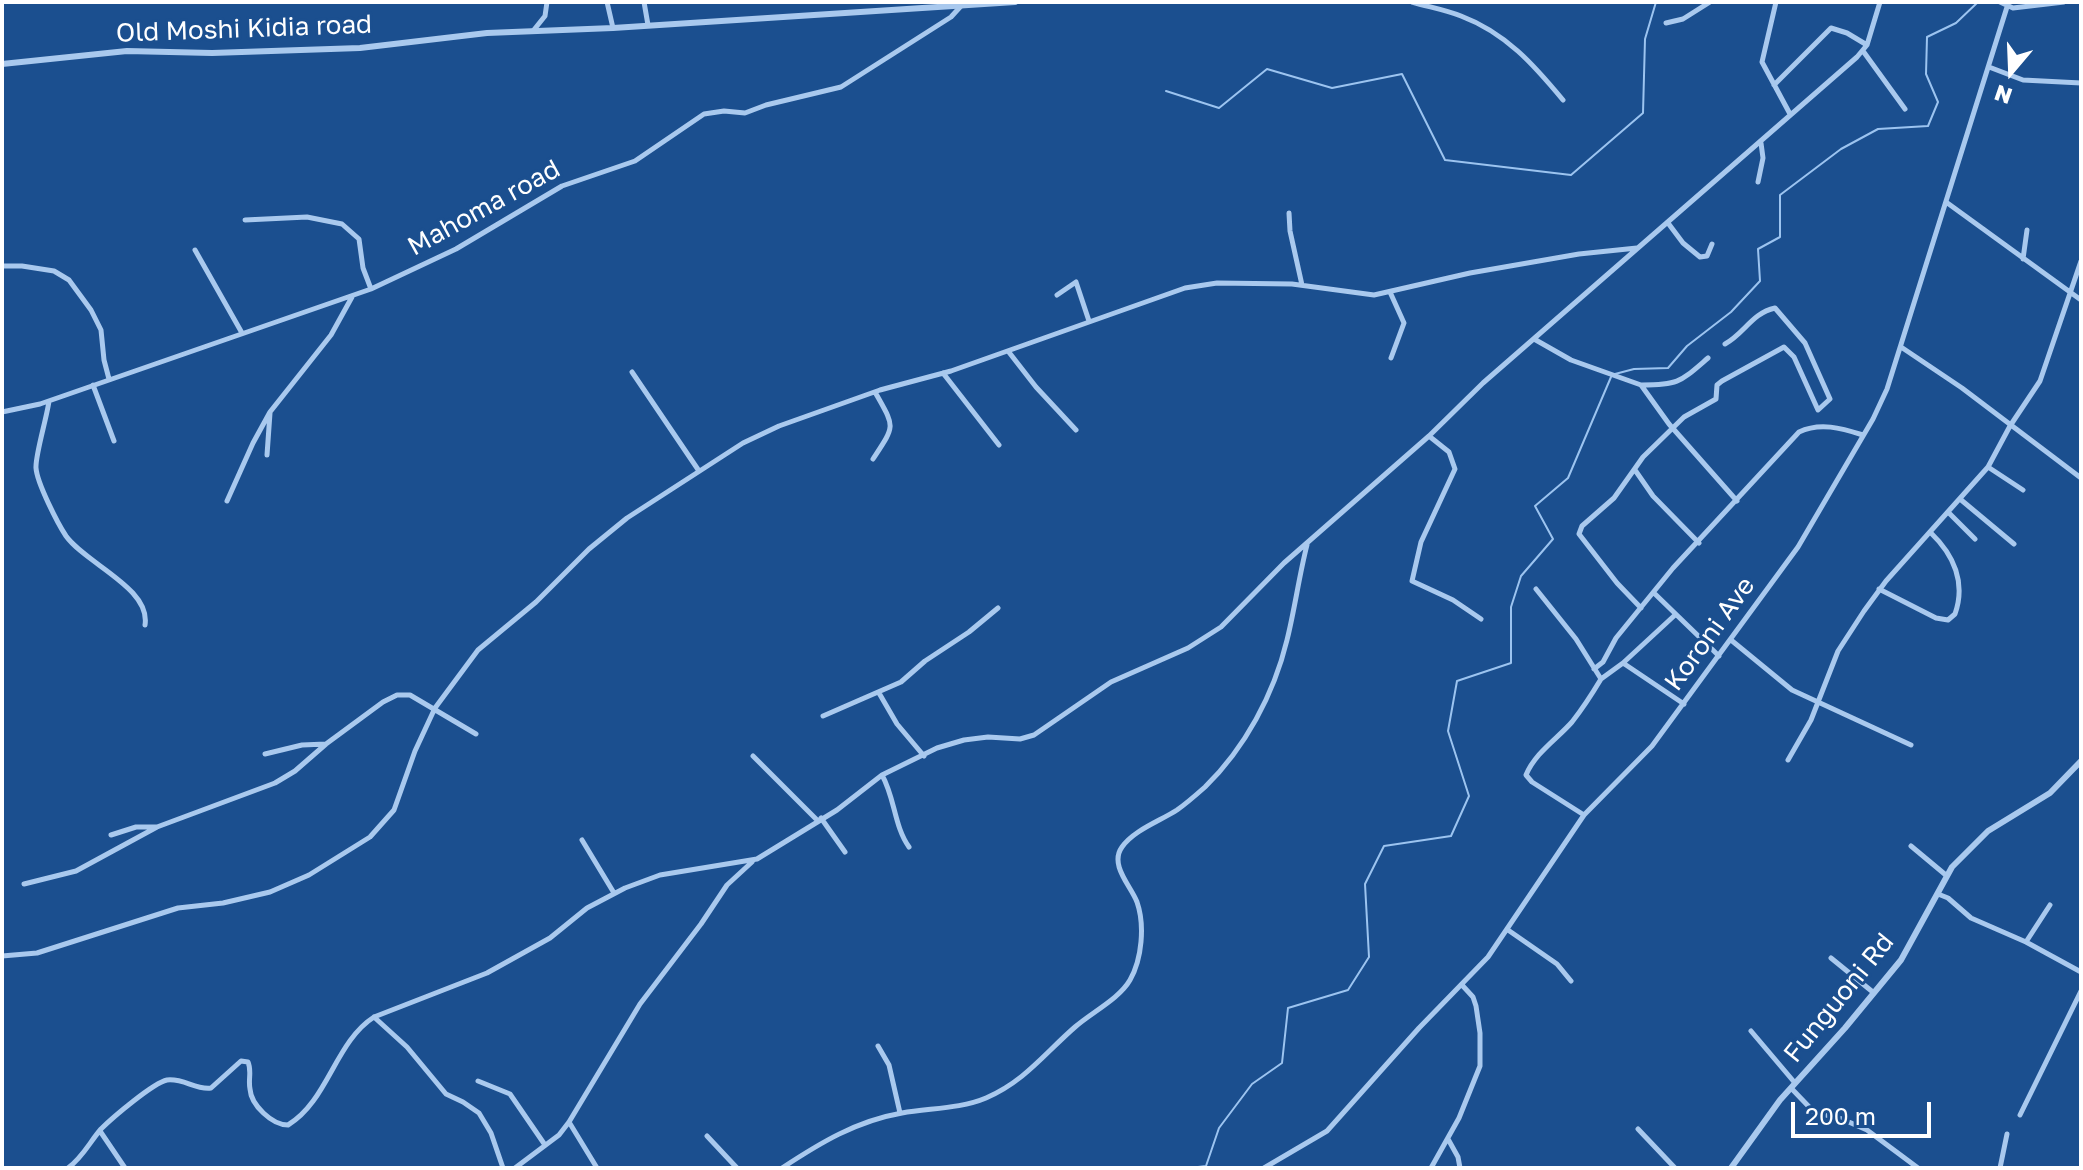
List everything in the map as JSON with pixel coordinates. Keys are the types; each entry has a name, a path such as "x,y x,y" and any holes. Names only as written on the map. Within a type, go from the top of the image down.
{"street":[{"path":"533,32 545,16 547,2"},
{"path":"607,2 613,28"},
{"path":"644,2 648,25"},
{"name":"Old Moshi Kidia road","path":"2,64 145,50 212,53 360,48 487,33 1015,2"},
{"path":"1412,2 1459,15 1512,44 1531,61 1563,100"},
{"path":"1666,23 1683,19 1710,2"},
{"path":"1776,2 1762,58 1790,114"},
{"path":"515,1168 569,1122 640,1004 735,875 846,804 882,775 964,740 988,737 1020,739 1034,735 1111,682 1188,648 1221,627 1277,570 1534,339 1790,114 1814,97 1865,48 1880,2"},
{"path":"2000,2 2007,7 2064,2"},
{"name":"Mahoma road","path":"2,412 49,400 371,289 456,249 562,186 635,161 704,114 724,111 745,113 841,87 951,17 961,6"},
{"name":"Koroni Ave","path":"1264,1168 1327,1131 1419,1028 1488,957 1584,815 1652,746 1813,524 1887,389 2007,7"},
{"path":"1774,85 1831,28 1847,33 1865,48 1905,109"},
{"path":"1989,67 2023,80 2081,83"},
{"path":"1758,182 1763,158 1761,142"},
{"path":"1946,202 2081,300"},
{"path":"1289,213 1302,285"},
{"path":"245,220 307,217 342,224 359,239 363,268 371,289"},
{"path":"1668,223 1683,243 1700,257 1707,256 1712,244"},
{"path":"2023,259 2027,230"},
{"path":"2,956 37,953 178,908 253,897 283,887 329,864 370,837 389,819 435,708 478,650 536,602 589,549 627,518 759,435 875,392 943,373 1185,288 1217,283 1302,285 1365,295 1579,254 1637,248"},
{"path":"195,250 242,333"},
{"path":"1788,760 1818,703 1838,651 1879,589 1988,467 2010,426 2042,378 2081,261"},
{"path":"4,266 54,271 69,280 101,330 109,379"},
{"path":"1057,295 1076,282 1089,321"},
{"path":"1390,292 1404,323 1391,358"},
{"path":"227,501 270,412 331,335 353,296"},
{"path":"1641,608 1579,534 1582,526 1614,498 1640,459 1694,410 1716,399 1717,385 1722,381 1785,347 1794,357 1818,410 1829,400 1830,395 1805,343 1775,308 1755,317 1725,344"},
{"path":"1534,339 1571,360 1641,385 1670,385 1708,358"},
{"path":"1901,347 2081,478"},
{"path":"1008,351 1076,430"},
{"path":"632,372 699,471"},
{"path":"943,373 999,445"},
{"path":"93,385 114,441"},
{"path":"1641,385 1673,429 1737,501"},
{"path":"873,459 891,433 892,425 875,392"},
{"path":"49,400 36,464 38,476 67,537 136,595 145,609 145,625"},
{"path":"267,455 270,412"},
{"path":"1594,669 1603,662 1616,638 1673,568 1799,432 1810,426 1821,426 1863,435"},
{"path":"1429,436 1449,452 1455,469 1421,542 1412,581 1453,600 1481,619"},
{"path":"1988,467 2023,490"},
{"path":"1635,470 1653,496 1699,543"},
{"path":"1960,499 2014,544"},
{"path":"1949,513 1975,539"},
{"path":"1879,589 1936,618 1948,620 1955,614 1958,592 1954,564 1949,552 1931,533"},
{"path":"782,1168 839,1132 900,1113 982,1100 1018,1081 1076,1026 1129,982 1138,958 1141,926 1137,903 1119,865 1119,853 1128,840 1179,808 1205,787 1249,730 1269,692 1284,651 1308,544"},
{"path":"1536,589 1576,639 1601,679"},
{"path":"1654,593 1719,656"},
{"path":"823,716 901,682 998,608"},
{"path":"1584,815 1526,775 1548,744 1589,701 1601,679 1675,615"},
{"path":"1731,640 1783,684 1911,745"},
{"path":"1623,663 1684,704"},
{"path":"879,693 897,724 924,756"},
{"path":"24,884 76,871 157,827 275,783 383,702 397,695 406,694 435,708 476,734"},
{"path":"265,754 302,745 326,744"},
{"path":"753,756 819,820 845,852"},
{"name":"Funguoni Rd","path":"1731,1168 1793,1086 1901,960 1947,876 1976,842 2050,793 2081,761"},
{"path":"882,775 890,788 901,830 909,847"},
{"path":"111,835 136,827 157,827"},
{"path":"582,840 614,893"},
{"path":"1911,846 1947,876"},
{"path":"68,1168 81,1157 100,1131 159,1082 175,1080 211,1088 235,1065 244,1061 250,1066 252,1098 271,1120 288,1125 321,1090 360,1028 374,1017 487,973 550,938 587,908 614,893 660,875 757,859"},
{"path":"1938,894 1948,898 1971,918 2026,942 2081,972"},
{"path":"2026,942 2050,905"},
{"path":"1508,930 1557,964 1571,981"},
{"path":"1831,958 1874,993"},
{"path":"1431,1168 1448,1139 1480,1066 1476,1006 1473,997 1462,985"},
{"path":"2020,1115 2081,991"},
{"path":"374,1017 407,1047 446,1094 479,1113 491,1133 503,1168"},
{"path":"1751,1031 1814,1112 1867,1130 1918,1168"},
{"path":"878,1046 889,1065 900,1113"},
{"path":"478,1081 510,1094 545,1145"},
{"path":"569,1122 597,1168"},
{"path":"1638,1129 1675,1168"},
{"path":"100,1131 125,1168"},
{"path":"2000,1168 2007,1134"},
{"path":"707,1136 737,1168"},
{"path":"1448,1139 1460,1168"}],"waterway":[{"path":"1166,91 1219,108 1267,69 1332,88 1402,74 1445,160 1571,175 1643,113 1645,39 1656,2"},
{"path":"1615,374 1634,369 1668,368 1687,346 1731,312 1760,281 1758,249 1780,237 1780,195 1841,149 1878,129 1928,126 1938,102 1926,74 1927,37 1956,23 1978,2"},
{"path":"1190,1168 1206,1166 1219,1128 1252,1084 1282,1063 1288,1008 1348,990 1369,957 1365,884 1384,846 1451,836 1469,796 1448,731 1457,681 1511,663 1511,607 1521,576 1553,539 1535,506 1568,478 1611,377"}]}
